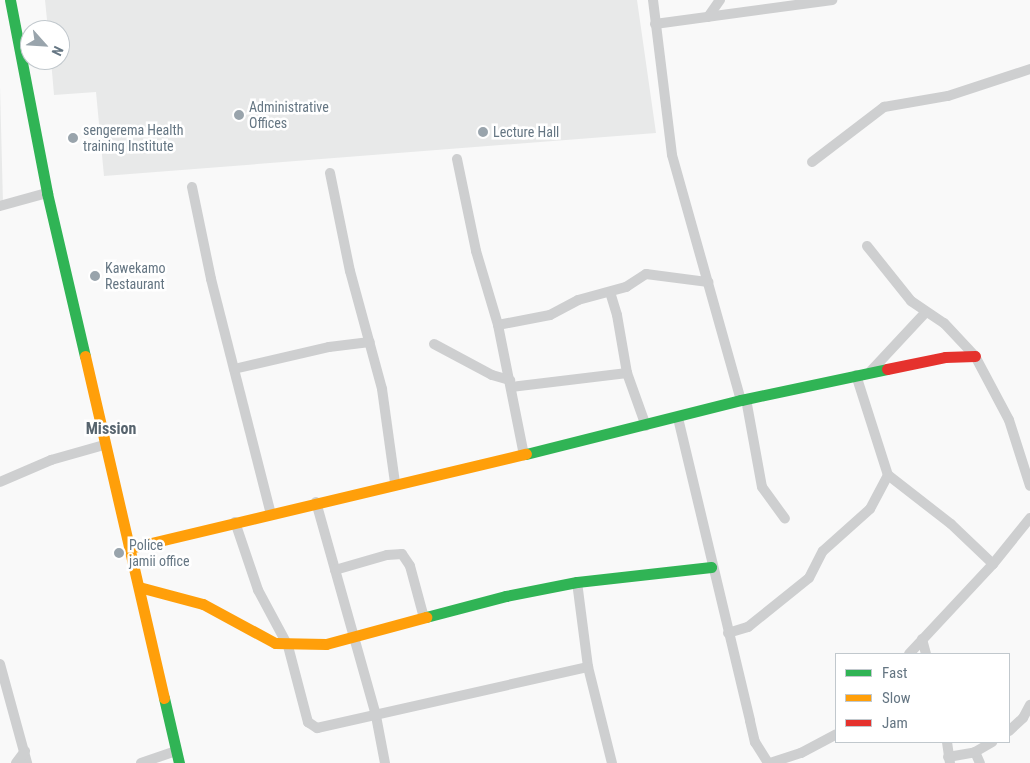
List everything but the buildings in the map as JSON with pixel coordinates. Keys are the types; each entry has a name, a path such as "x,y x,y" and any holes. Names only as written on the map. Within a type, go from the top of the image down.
{"street":[{"path":"10,0 47,193 179,763"},
{"path":"653,0 668,135 708,282 743,400 762,487 785,519"},
{"path":"708,17 720,0"},
{"path":"656,24 832,0"},
{"path":"812,162 884,107 948,96 1030,69"},
{"path":"457,159 476,251 498,325 524,455"},
{"path":"330,173 350,271 382,389 395,483"},
{"path":"192,187 234,369 271,514"},
{"path":"0,206 47,193"},
{"path":"867,246 911,301 944,323 975,356 1009,420 1030,486"},
{"path":"498,325 538,318 578,300 610,292 646,274 708,282"},
{"path":"610,292 617,315 627,373 646,426"},
{"path":"870,372 926,312"},
{"path":"234,369 329,347 370,342"},
{"path":"434,344 510,384 627,373"},
{"path":"130,548 395,483 646,426 743,400 870,372 945,358 975,356"},
{"path":"856,375 888,475 951,524 993,564"},
{"path":"678,418 711,567 755,742 768,763 801,753 835,735"},
{"path":"0,482 51,460 104,445"},
{"path":"728,633 748,627 809,578 823,551 870,508 888,475"},
{"path":"316,502 376,716 385,763"},
{"path":"910,653 993,564 1030,518"},
{"path":"235,522 258,590 288,646 308,722 317,728 588,667"},
{"path":"335,570 387,554 402,554 410,566 424,618"},
{"path":"139,587 203,604 256,635 288,646 326,644 506,596 577,582 711,567"},
{"path":"577,582 588,667 612,763"},
{"path":"922,639 926,653"},
{"path":"0,665 27,763"},
{"path":"1010,730 1023,718 1030,705"},
{"path":"947,743 949,760 975,752 990,743"},
{"path":"16,763 24,751"},
{"path":"141,763 176,751"},
{"path":"975,752 980,763"}],"shaded area":[{"path":"45,0 637,0 656,133 104,176 96,92 54,95 52,70 70,70 70,20 47,20"},
{"path":"0,86 3,204 0,205"}],"traffic: fast":[{"path":"10,0 47,193 85,356"},
{"path":"526,454 741,400 887,369"},
{"path":"426,617 506,596 577,582 711,567"},
{"path":"164,698 179,763"}],"traffic: slow":[{"path":"85,356 164,698"},
{"path":"130,548 526,454"},
{"path":"139,587 203,604 275,643 326,644 426,617"}],"traffic: jam":[{"path":"887,369 945,357 975,356"}],"place":[{"name":"Administrative Offices","path":"239,115"},
{"name":"Lecture Hall","path":"483,132"},
{"name":"sengerema Health training Institute","path":"73,138"},
{"name":"Kawekamo Restaurant","path":"95,276"},
{"name":"Police jamii office","path":"119,553"}],"district":[{"name":"Mission","path":"111,429"}]}
